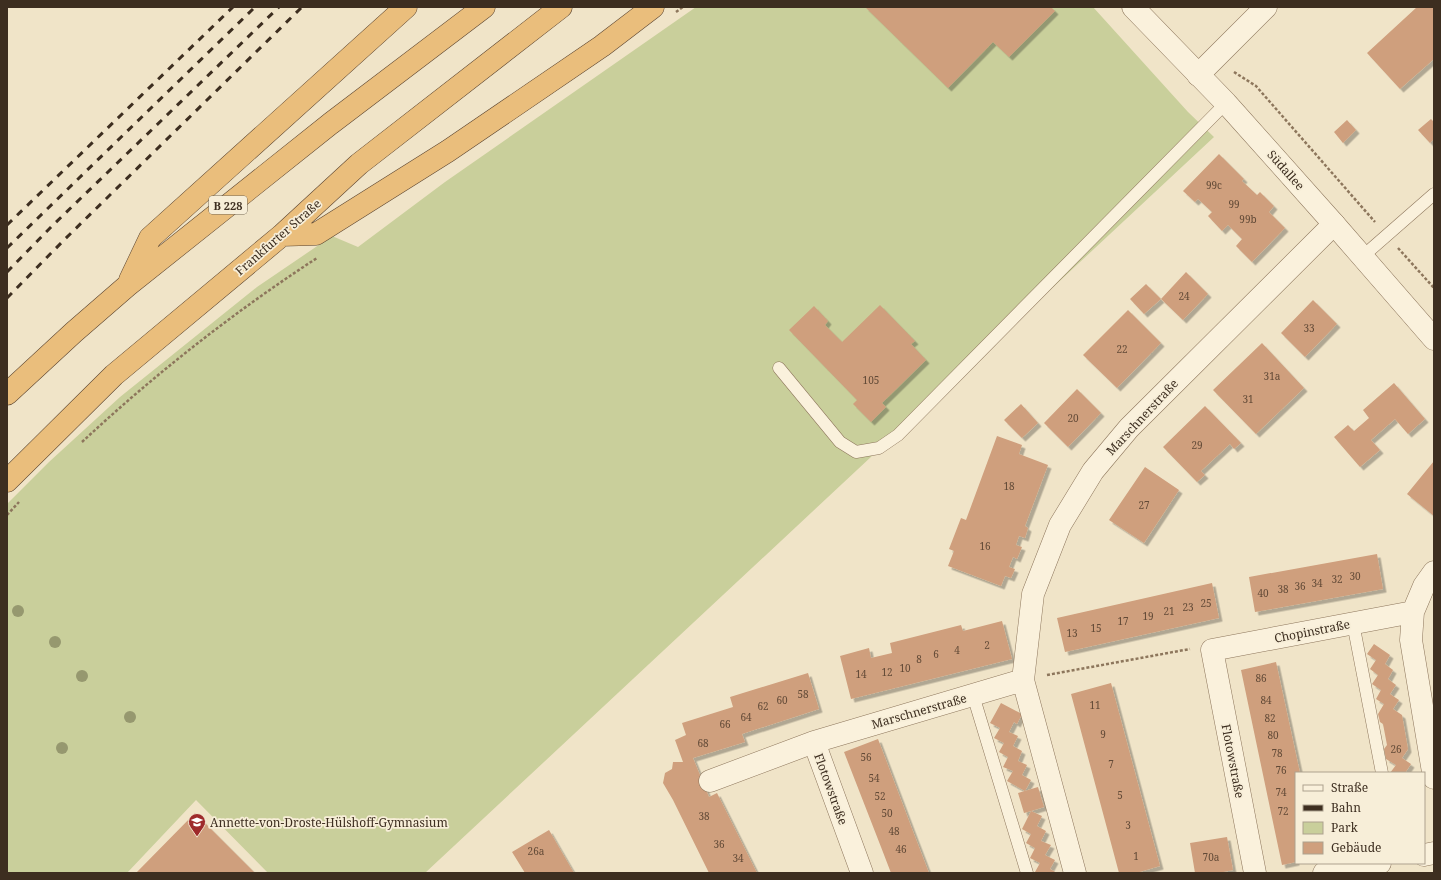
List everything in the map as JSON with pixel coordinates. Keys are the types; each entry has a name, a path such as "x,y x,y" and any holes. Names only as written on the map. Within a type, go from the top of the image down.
{"highway":[{"path":"127,286 150,238 406,7"},
{"name":"B 228","path":"7,394 74,332 127,286 330,124 484,7"},
{"name":"Frankfurter Straße","path":"7,481 114,375 282,235 359,164 560,7"},
{"path":"282,235 316,234 454,147 602,46 662,11"}],"street":[{"name":"Südallee","path":"1133,7 1205,67 1226,103 1434,339"},
{"path":"1205,67 1266,7"},
{"name":"Marschnerstraße","path":"1075,873 1023,680 1033,594 1060,525 1093,471 1129,428 1334,224"},
{"path":"1434,572 1424,586 1413,612 1412,640 1434,778"},
{"name":"Chopinstraße","path":"1212,650 1413,612"},
{"name":"Flotowstraße","path":"1212,650 1255,873"},
{"name":"Marschnerstraße","path":"814,742 1023,680"},
{"name":"Flotowstraße","path":"710,782 814,742 862,873"},
{"path":"1324,873 1374,864"}],"lane":[{"path":"779,368 840,442 856,452 879,448 898,435 1226,103"},
{"path":"1362,257 1434,194"},
{"path":"1353,623 1382,772"},
{"path":"973,695 1027,873"}],"path":[{"path":"662,11 683,7"},
{"path":"1205,67 1256,86 1434,288"},
{"path":"81,444 114,412 220,325 318,258"},
{"path":"7,515 20,501"},
{"path":"1023,680 1199,647 1212,650"}],"green space":[{"path":"696,7 1093,7 1188,112 1214,137 425,873 268,873 196,800 127,873 7,873 7,504 49,462 120,397 257,287 332,236 358,247 445,182"}],"building":[{"path":"865,7 1051,7 1055,11 1009,57 993,42 948,88"},
{"path":"1417,7 1434,7 1434,59 1400,89 1367,53"},
{"path":"1431,119 1434,122 1434,139 1430,143 1418,130"},
{"path":"1347,120 1356,130 1343,143 1334,132"},
{"path":"1219,154 1244,179 1242,181 1257,195 1260,192 1274,206 1269,212 1285,228 1252,262 1236,246 1242,239 1228,225 1222,231 1208,216 1212,212 1198,199 1195,202 1183,191"},
{"path":"1186,272 1208,294 1183,320 1161,299"},
{"path":"1146,284 1161,299 1144,314 1130,299"},
{"path":"1313,300 1337,324 1305,357 1281,333"},
{"path":"880,305 915,341 911,344 926,360 882,403 886,407 871,422 853,404 857,400 789,330 814,306 828,321 825,325 842,342"},
{"path":"1128,310 1161,343 1117,388 1083,355"},
{"path":"1262,343 1304,388 1256,434 1213,390"},
{"path":"1394,383 1425,419 1408,434 1395,419 1371,440 1380,450 1360,467 1334,437 1348,425 1354,431 1369,418 1363,410"},
{"path":"1077,389 1101,413 1068,447 1044,423"},
{"path":"1021,404 1038,423 1022,438 1004,420"},
{"path":"1205,406 1241,443 1234,449 1230,444 1201,471 1205,475 1197,482 1163,447"},
{"path":"997,436 1022,445 1019,454 1048,465 1025,526 1028,528 1025,538 1019,536 1016,545 1022,547 1017,559 1013,557 1009,567 1015,569 1011,578 1005,576 1001,586 948,566 954,551 949,549 961,518 966,520"},
{"path":"1434,461 1434,516 1407,494"},
{"path":"1145,467 1179,490 1144,543 1109,520"},
{"path":"1377,554 1383,589 1255,612 1249,577"},
{"path":"1212,583 1219,618 1065,652 1057,618"},
{"path":"1002,621 1012,659 851,699 840,656 869,648 871,658 892,653 890,643 961,625 963,631"},
{"path":"1374,644 1390,655 1385,664 1393,670 1388,679 1396,685 1390,694 1399,700 1393,709 1402,715 1408,749 1402,758 1411,764 1406,772 1391,772 1396,765 1386,759 1384,749 1387,745 1383,724 1380,722 1378,714 1384,704 1376,699 1381,690 1372,684 1378,675 1370,669 1376,660 1367,654"},
{"path":"1276,662 1300,772 1295,772 1295,862 1282,865 1241,670"},
{"path":"808,673 819,709 742,734 745,742 693,758 709,797 717,793 757,873 709,873 663,783 665,773 672,769 673,762 683,762 675,740 686,735 682,723 733,707 730,697"},
{"path":"1111,683 1160,866 1136,873 1119,873 1071,694"},
{"path":"1001,703 1022,714 1017,724 1014,722 1009,732 1018,736 1013,746 1022,751 1018,761 1027,765 1022,775 1031,780 1025,791 1007,781 1013,771 1003,767 1008,757 999,752 1004,743 994,738 1000,728 990,723"},
{"path":"878,739 929,873 891,873 844,752"},
{"path":"1038,787 1044,807 1024,813 1018,793"},
{"path":"1031,811 1042,816 1037,826 1046,831 1041,841 1051,845 1045,855 1055,860 1050,869 1057,873 1035,872 1040,863 1030,858 1035,848 1026,843 1031,834 1022,829"},
{"name":"Annette-von-Droste-Hülshoff-Gymnasium","path":"195,813 255,873 136,873"},
{"path":"549,830 574,873 525,873 512,852"},
{"path":"1227,837 1233,870 1218,873 1195,873 1190,843"}],"railway":[{"path":"7,225 233,7"},
{"path":"7,248 255,7"},
{"path":"7,272 52,226 279,7"},
{"path":"7,298 64,240 302,7"}],"place":[{"name":"Annette-von-Droste-Hülshoff-Gymnasium","path":"197,837"}]}
